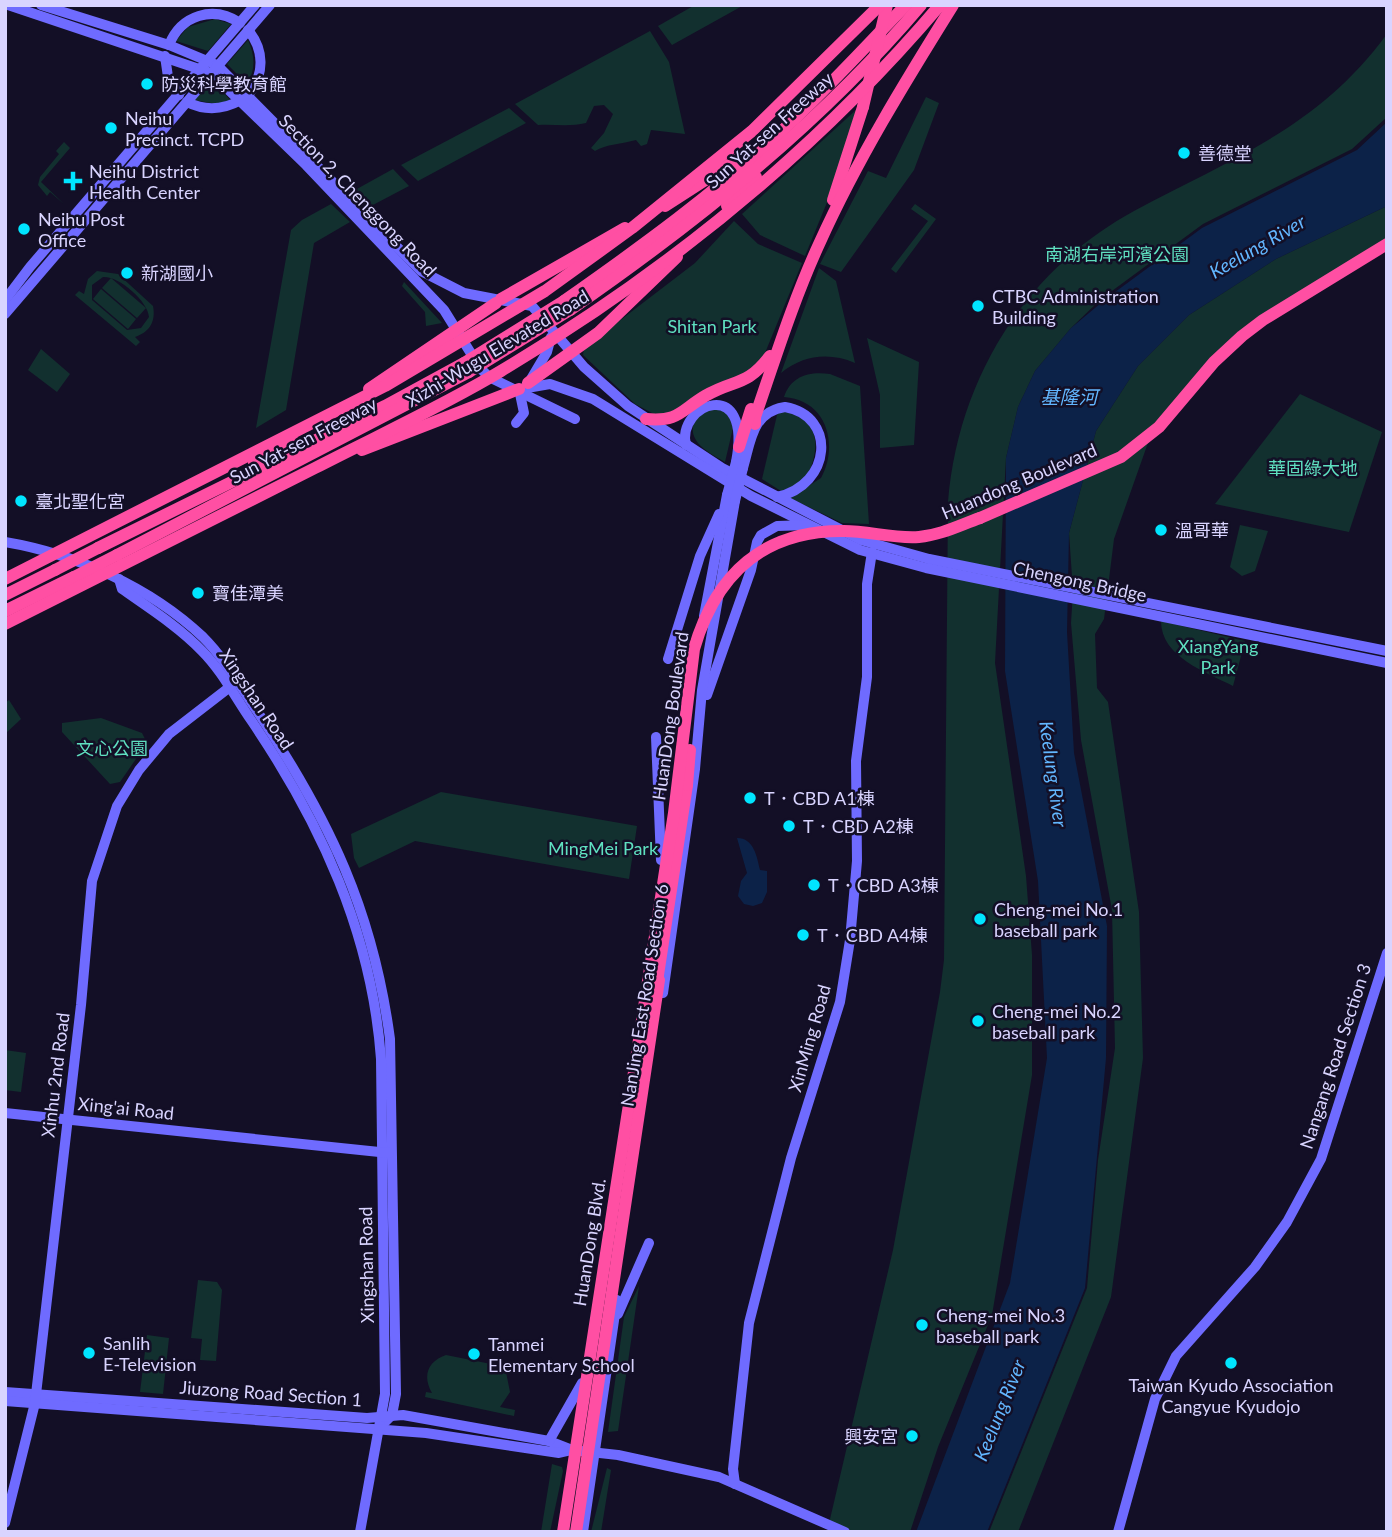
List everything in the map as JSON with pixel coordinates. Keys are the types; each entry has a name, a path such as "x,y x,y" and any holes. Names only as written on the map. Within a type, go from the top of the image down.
{"highway":[{"name":"Xizhi-Wugu Elevated Road","path":"5,579 385,386 545,291 632,228 752,131 799,88 880,5"},
{"path":"738,447 770,356 832,201 863,107 887,5"},
{"name":"Sun Yat-sen Freeway","path":"786,135 906,5"},
{"name":"Sun Yat-sen Freeway","path":"5,611 230,498 567,306 786,135 921,5"},
{"name":"Xizhi-Wugu Elevated Road","path":"5,624 440,405 551,340 665,262 776,172 860,93 940,5"},
{"path":"759,420 763,394 819,244 877,131 953,5"},
{"path":"214,488 370,389 498,301 692,191 763,140 786,135"},
{"path":"230,498 264,490 524,386 572,353 640,294 773,161 786,135"},
{"name":"HuanDong Boulevard","path":"576,1532 653,981 687,785 701,637 717,598 739,572 773,547 810,533 849,531 917,537 938,534 1121,457 1160,427 1214,362 1242,336 1387,244"},
{"path":"646,419 661,420 679,416 705,396 753,377 770,356"},
{"name":"Sun Yat-sen Freeway","path":"5,595 468,363"},
{"path":"570,1532 653,981"},
{"name":"HuanDong Blvd.","path":"561,1532 653,981"},
{"path":"594,1303 607,1281"}],"main road":[{"name":"Section 2, Chenggong Road","path":"8,5 167,51"},
{"name":"Section 2, Chenggong Road","path":"41,5 209,66 245,97 421,271 464,293 533,306 607,390 646,419 777,497 887,551"},
{"path":"244,27 255,5"},
{"path":"5,314 209,66 244,27 270,5"},
{"path":"222,14 244,27 258,45 261,63 257,80 245,97 218,108 202,108 183,98 168,77 167,51 184,23 202,15 222,14"},
{"name":"Section 2, Chenggong Road","path":"245,97 426,291 457,329 468,363 489,377 524,386 575,419"},
{"path":"5,300 30,267 183,98"},
{"path":"468,363 498,301"},
{"path":"516,423 524,413 524,386 547,352 552,334 547,321"},
{"path":"524,386 550,384 593,399 718,478 860,550 887,551"},
{"path":"686,445 684,435 691,419 701,410 718,404 727,408 735,417 739,465"},
{"path":"668,659 697,566 731,498 739,465 759,420 779,408 791,408 808,419 817,430 821,448 818,466 810,480 797,491 777,497"},
{"name":"NanJing East Road Section 6","path":"583,1532 582,1382 661,860 689,723 697,654 731,498"},
{"name":"NanJing East Road Section 6","path":"561,1532 615,1320 695,769 731,498"},
{"path":"702,703 751,570 761,535 777,526 810,525"},
{"name":"Xingshan Road","path":"5,542 45,552 120,579 122,589 203,652 233,684 316,825 338,876 360,943 378,1026 387,1152 396,1394 378,1429 360,1532"},
{"name":"XinMing Road","path":"735,1484 733,1469 749,1323 793,1151 840,1002 850,940 857,861 856,761 867,677 867,584 872,551"},
{"name":"Chengong Bridge","path":"887,551 935,570 1269,634"},
{"path":"1269,634 1387,651"},
{"path":"1269,634 1387,663"},
{"name":"Xinhu 2nd Road","path":"5,1523 35,1399 68,1120 91,890 103,843 121,799 158,746 233,684"},
{"path":"656,737 661,860"},
{"name":"Nangang Road Section 3","path":"1118,1532 1155,1398 1176,1356 1255,1267 1287,1222 1321,1159 1387,953"},
{"path":"625,1095 646,1098"},
{"name":"Xing'ai Road","path":"5,1113 387,1152"},
{"path":"615,1320 649,1243"},
{"path":"550,1441 582,1382"},
{"name":"Jiuzong Road Section 1","path":"5,1392 35,1399 447,1435 559,1453 583,1451"},
{"name":"Jiuzong Road Section 1","path":"5,1401 35,1399 367,1418 387,1415 455,1422 550,1441 583,1451"},
{"path":"583,1451 708,1475 845,1532"}],"green space":[{"path":"695,5 744,5 672,45 658,26"},
{"path":"215,19 231,24 208,51 176,41 188,27"},
{"path":"650,31 669,62 685,134 651,130 647,144 641,146 636,140 609,145 595,151 591,148 604,133 613,114 604,105 594,106 586,123 538,125 515,104"},
{"name":"南湖右岸河濱公園","path":"1387,34 1387,117 1352,149 1203,224 1101,299 1071,328 1035,371 1018,407 1006,458 995,663 1026,876 1032,955 1032,1075 992,1315 938,1447 910,1532 827,1532 893,1250 944,960 948,502 954,457 966,414 982,372 1004,333 1029,297 1060,265 1095,236 1134,211 1239,157 1302,118 1360,67"},
{"path":"248,40 254,62 247,84 227,64"},
{"path":"212,80 230,100 217,104 194,100"},
{"path":"926,97 939,103 914,170 841,272 820,264 868,171 886,178"},
{"path":"509,108 526,123 418,181 401,165"},
{"path":"857,109 828,200 805,256 760,235 742,214"},
{"path":"64,142 70,148 41,182 64,204 50,192 47,196 38,185 40,177 59,154 56,151"},
{"path":"393,169 409,186 371,206 355,190"},
{"path":"331,204 350,222 314,243 286,410 256,428 291,230 302,220"},
{"path":"915,204 936,219 896,273 891,269 928,221 911,209"},
{"path":"1387,206 1387,239 1341,270 1253,320 1149,440 1114,539 1104,619 1095,634 1097,688 1108,702 1139,912 1143,1058 1111,1297 1018,1532 989,1532 1087,1288 1098,1160 1115,1048 1112,910 1081,740 1071,623 1073,591 1069,533 1096,431 1138,366 1189,315 1276,259"},
{"name":"Shitan Park","path":"734,221 758,244 802,263 765,353 755,369 676,413 654,414 635,404 583,355 584,348 695,263"},
{"name":"Shitan Park","path":"819,268 836,281 855,363 836,357 816,357 798,362 781,373"},
{"path":"97,271 118,274 153,306 153,321 145,332 135,337 140,342 136,346 75,295 79,291 84,294 88,279","holes":["103,277 110,278 132,291 144,304 149,317 141,328 127,330 92,300 92,285"]},
{"path":"111,278 146,308 137,318 102,288"},
{"path":"404,282 442,323 426,326 425,312 402,286"},
{"path":"101,289 136,319 128,329 93,299"},
{"path":"867,338 919,362 914,445 880,448 880,395"},
{"path":"41,349 70,374 57,392 28,370"},
{"path":"808,374 830,374 860,386 869,524 842,523 790,498 821,478 829,452 829,439 819,415 810,406 784,397 791,384"},
{"name":"華固綠大地","path":"1300,394 1382,432 1349,532 1215,504"},
{"path":"711,408 728,412 733,428 725,462 701,446 693,434 695,419"},
{"path":"778,411 803,420 810,427 815,446 814,458 804,482 781,491 762,479"},
{"path":"1240,525 1268,531 1255,571 1242,576 1230,567"},
{"name":"XiangYang Park","path":"1161,621 1245,641 1233,686 1198,669 1177,654 1163,634"},
{"path":"9,700 21,719 5,734 5,703"},
{"name":"文心公園","path":"101,718 142,733 147,743 120,782 110,784 62,732 62,723"},
{"name":"MingMei Park","path":"441,792 637,826 629,879 415,841 359,868 354,858 351,834"},
{"path":"5,1050 26,1053 21,1092 5,1090"},
{"path":"198,1280 217,1282 222,1290 216,1361 200,1360 202,1339 191,1338"},
{"path":"639,1286 618,1431 608,1432 624,1317"},
{"path":"147,1335 169,1338 163,1394 140,1392"},
{"path":"446,1355 496,1365 506,1372 510,1392 500,1407 515,1410 514,1416 425,1397 426,1392 432,1393 427,1381 428,1370 435,1361"},
{"path":"552,1464 562,1467 563,1471 550,1532 541,1532"},
{"path":"607,1468 611,1470 601,1532 591,1532"}],"water":[{"name":"基隆河","path":"1387,122 1387,206 1276,259 1189,315 1138,366 1096,431 1069,533 1067,632 1074,753 1107,926 1106,1058 1085,1288 987,1532 916,1532 1010,1283 1047,1058 1038,881 1005,671 1006,458 1018,407 1035,371 1071,328 1107,298 1202,228 1357,150"},
{"path":"737,838 751,845 760,870 767,871 767,892 762,903 753,906 744,904 738,896 741,881 747,873"}],"place":[{"name":"防災科學教育館","path":"147,84"},
{"name":"Neihu Precinct. TCPD","path":"111,128"},
{"name":"善德堂","path":"1184,153"},
{"name":"Neihu District Health Center","path":"73,181"},
{"name":"Neihu Post Office","path":"24,229"},
{"name":"新湖國小","path":"127,273"},
{"name":"CTBC Administration Building","path":"978,306"},
{"name":"臺北聖化宮","path":"21,501"},
{"name":"溫哥華","path":"1161,530"},
{"name":"寶佳潭美","path":"198,593"},
{"name":"T．CBD A1棟","path":"750,798"},
{"name":"T．CBD A2棟","path":"789,826"},
{"name":"T．CBD A3棟","path":"814,885"},
{"name":"Cheng-mei No.1 baseball park","path":"980,919"},
{"name":"T．CBD A4棟","path":"803,935"},
{"name":"Cheng-mei No.2 baseball park","path":"978,1021"},
{"name":"Cheng-mei No.3 baseball park","path":"922,1325"},
{"name":"Sanlih E-Television","path":"89,1353"},
{"name":"Tanmei Elementary School","path":"474,1354"},
{"name":"Taiwan Kyudo Association Cangyue Kyudojo","path":"1231,1363"},
{"name":"興安宮","path":"912,1436"}],"water label":[{"name":"Keelung River","path":"1257,246"},
{"name":"Keelung River","path":"1054,774"},
{"name":"Keelung River","path":"999,1410"}]}
